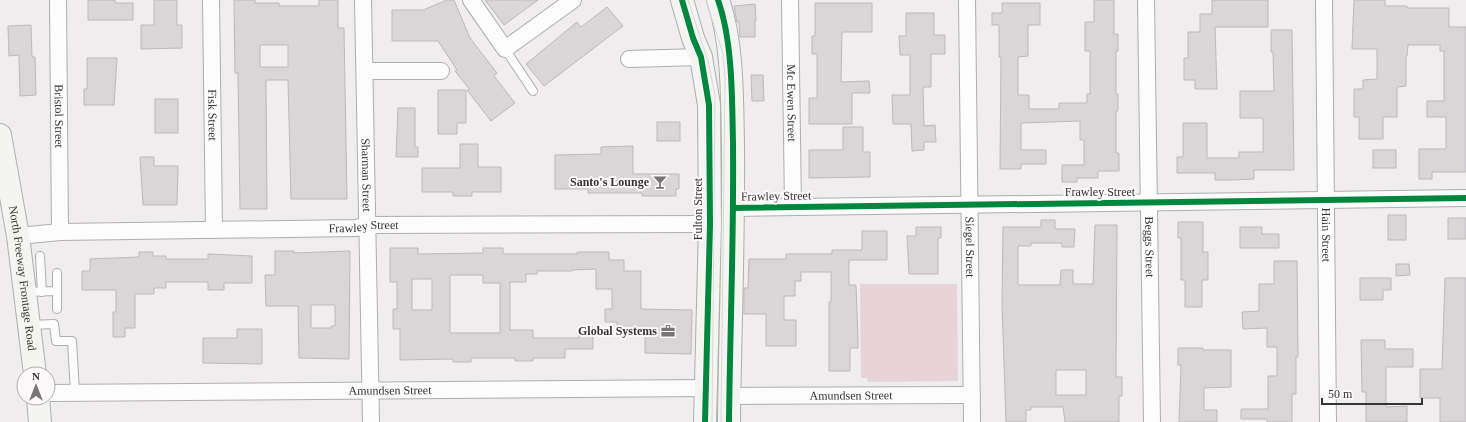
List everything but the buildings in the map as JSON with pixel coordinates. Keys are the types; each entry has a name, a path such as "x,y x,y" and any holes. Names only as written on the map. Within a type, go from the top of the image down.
{"main road":[{"name":"Fulton Street","path":"682,0 693,38 701,57 709,105 710,224 705,422"},
{"path":"718,0 732,78 733,208 729,422"},
{"name":"North Freeway Frontage Road","path":"0,135 18,236 33,292 29,325 34,366"},
{"path":"39,406 40,422"}],"street":[{"name":"Bristol Street","path":"58,0 60,232"},
{"name":"Fisk Street","path":"211,0 214,230"},
{"name":"Sharman Street","path":"363,0 371,422"},
{"path":"471,0 505,49 572,0"},
{"name":"Mc Ewen Street","path":"790,0 793,206"},
{"name":"Siegel Street","path":"967,0 972,422"},
{"name":"Beggs Street","path":"1146,0 1152,422"},
{"name":"Hain Street","path":"1324,0 1328,422"},
{"path":"629,60 701,57"},
{"path":"365,71 441,71"},
{"name":"Frawley Street","path":"733,208 1466,198"},
{"name":"Frawley Street","path":"18,236 60,232 356,228 368,225 710,224"},
{"name":"Amundsen Street","path":"56,393 706,388"},
{"name":"Amundsen Street","path":"729,396 972,395"}],"lane":[{"path":"505,49 533,91"},
{"path":"40,256 33,292 57,291"},
{"path":"57,273 57,309"},
{"path":"29,325 54,324 56,341 72,341 75,392"}],"shaded area":[{"path":"860,284 957,284 958,381 868,382 867,378 861,378"}],"tram line":[{"path":"688,0 708,61 715,95 712,422"},
{"path":"706,0 723,54 725,79 721,422"}],"cycle path":[{"path":"682,0 693,38 701,57 709,105 710,224 705,422"},
{"path":"718,0 727,34 731,71 733,144 729,422"},
{"path":"733,208 1466,198"}],"place":[{"name":"Santo's Lounge","path":"660,182"},
{"name":"Global Systems","path":"668,331"}]}
